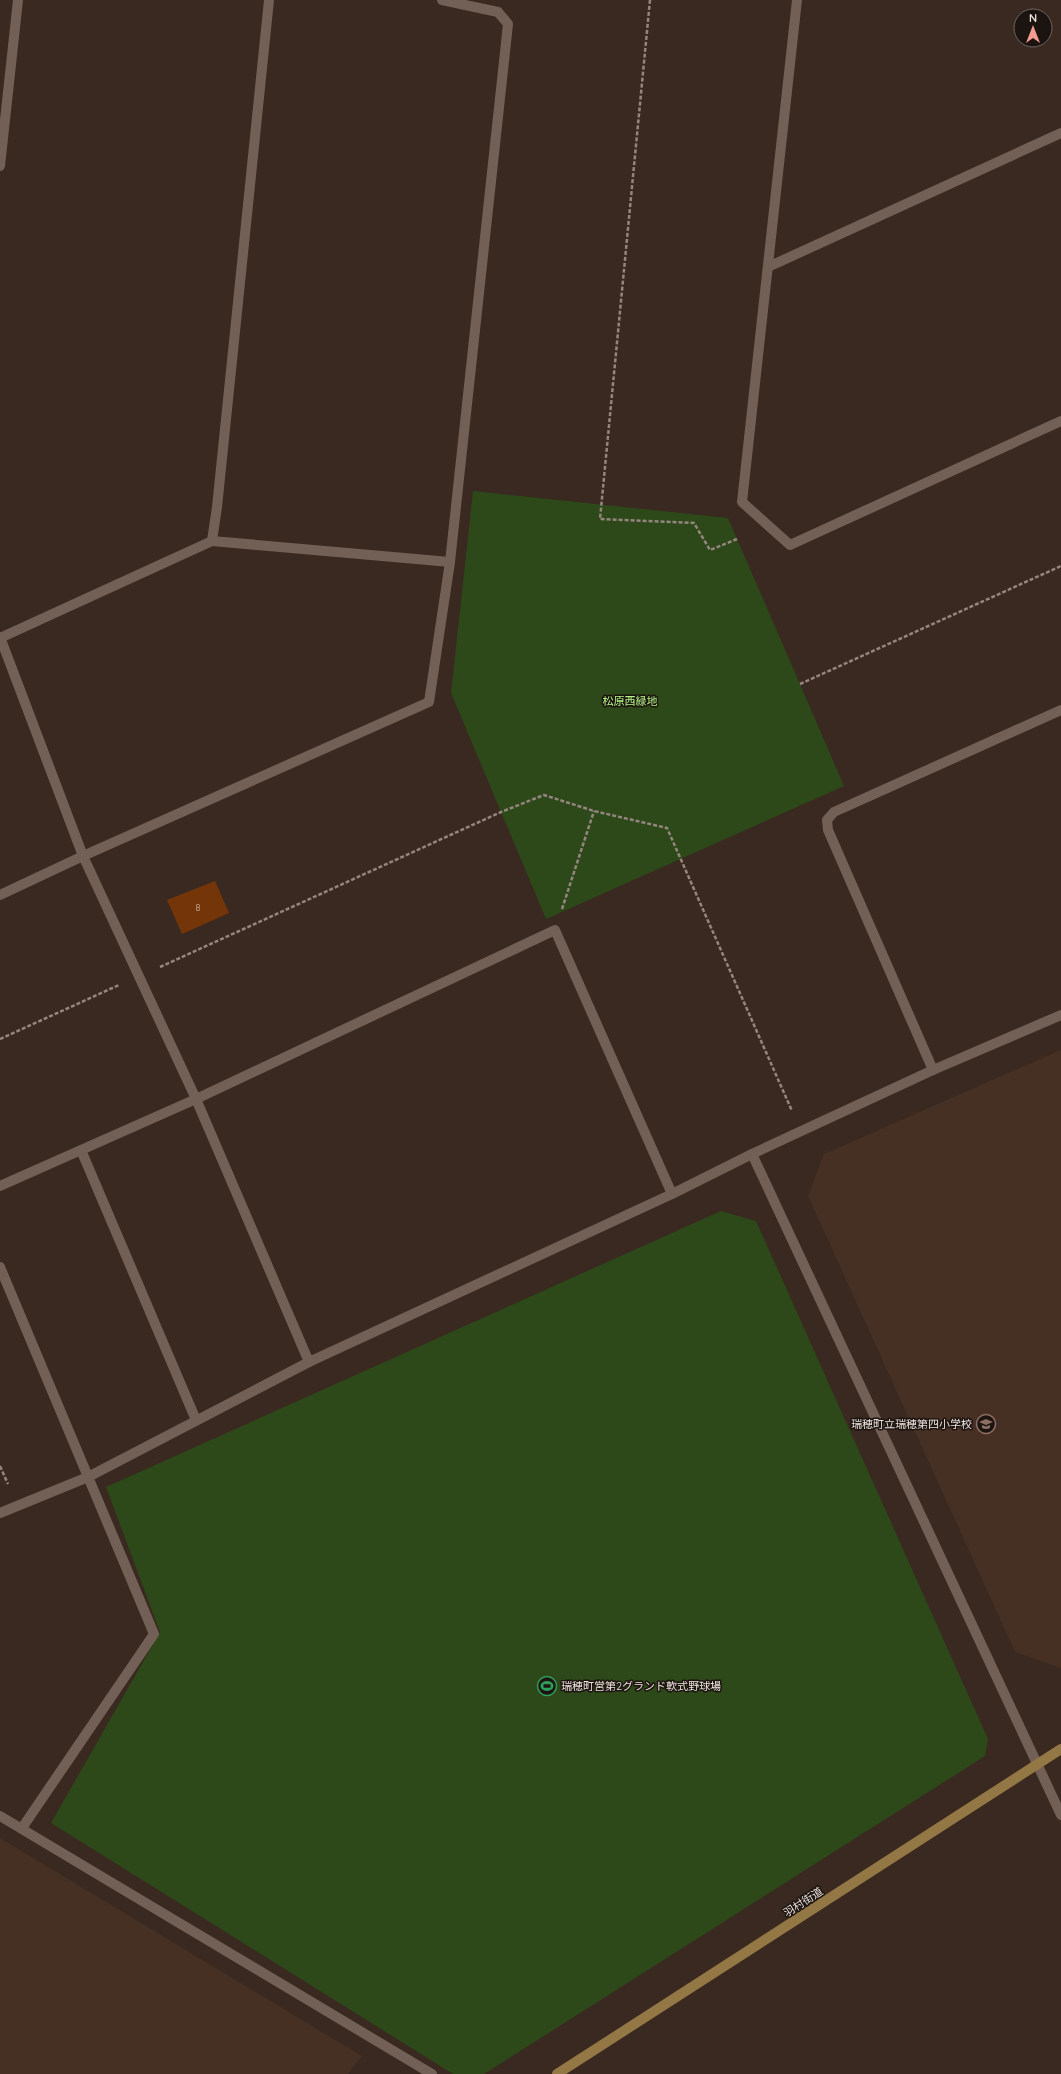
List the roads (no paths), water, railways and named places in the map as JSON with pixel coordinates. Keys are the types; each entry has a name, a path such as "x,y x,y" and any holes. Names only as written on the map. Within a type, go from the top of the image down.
{"main road":[{"name":"羽村街道","path":"557,2074 1061,1749"}],"street":[{"path":"0,159 18,0"},
{"path":"212,541 217,507 270,0"},
{"path":"0,895 83,856 429,702 450,562 508,24 498,12 442,0"},
{"path":"797,0 742,502 790,545 1061,421"},
{"path":"768,268 1061,133"},
{"path":"309,1362 196,1099 83,856 0,638 212,541 450,562"},
{"path":"933,1070 828,830 828,820 834,812 1061,710"},
{"path":"0,1186 196,1099 555,930 672,1194"},
{"path":"0,1513 88,1476 309,1362 672,1194 752,1154 933,1070 1061,1015"},
{"path":"81,1150 196,1420"},
{"path":"752,1154 1061,1815"},
{"path":"0,1267 154,1634 22,1828"},
{"path":"0,1816 432,2074"}],"place":[{"name":"瑞穂町立瑞穂第四小学校","path":"986,1424"},
{"name":"瑞穂町営第2グランド軟式野球場","path":"547,1686"}],"park label":[{"name":"松原西緑地","path":"630,701"}]}
